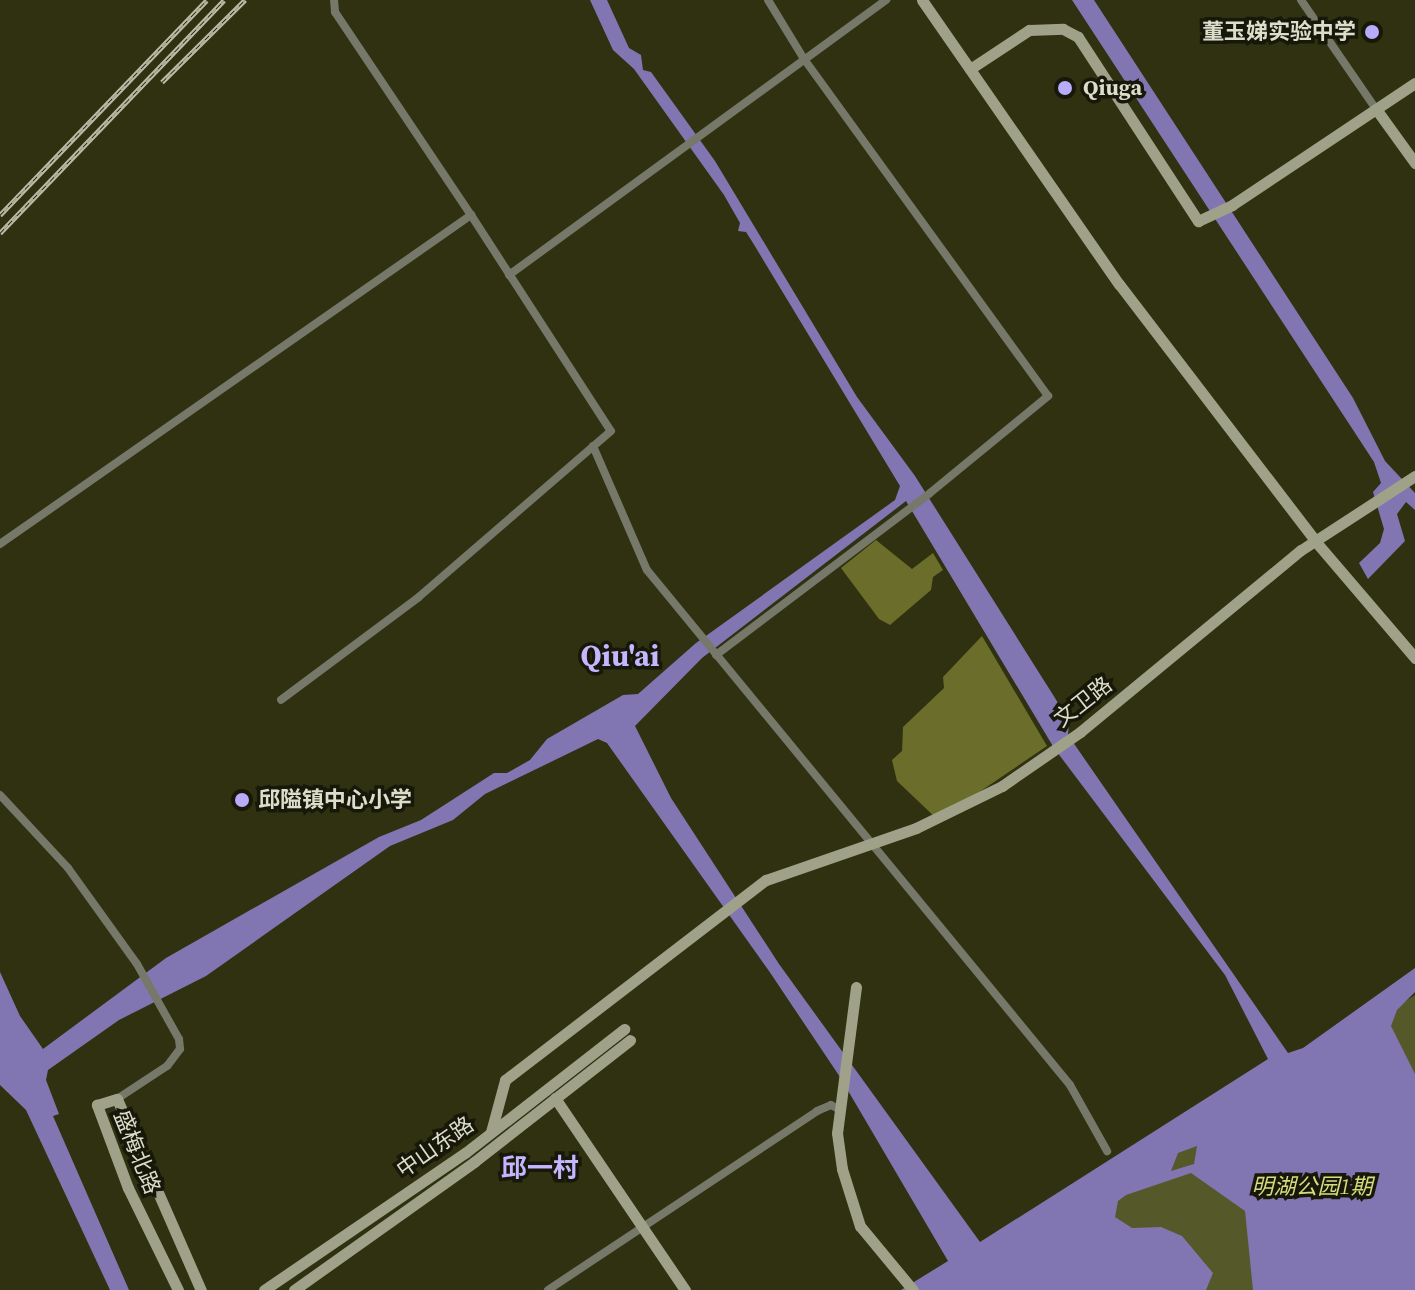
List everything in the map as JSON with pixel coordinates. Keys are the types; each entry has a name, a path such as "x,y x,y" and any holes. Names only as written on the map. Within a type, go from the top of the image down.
{"street":[{"path":"281,700 419,597 611,431 335,12 334,0"},
{"path":"716,655 930,493 1048,396 804,59 768,0"},
{"path":"509,275 886,0"},
{"path":"922,0 1119,284 1316,542 1415,658"},
{"path":"1301,0 1415,163"},
{"path":"970,69 1029,30 1063,29 1078,37 1191,216 1207,221 1415,83"},
{"path":"0,544 471,215"},
{"path":"593,446 647,570 1070,1085 1107,1151"},
{"name":"文卫路","path":"491,1132 505,1080 766,880 916,828 1002,786 1080,732 1316,542 1412,478"},
{"path":"0,795 68,868 137,964 163,1009 180,1049 167,1066 117,1099"},
{"path":"856,987 837,1133 852,1205 860,1226 898,1277 913,1290"},
{"name":"中山东路","path":"264,1290 491,1132 624,1029"},
{"name":"中山东路","path":"294,1290 630,1040"},
{"path":"555,1098 685,1290"},
{"name":"盛梅北路","path":"178,1290 128,1188 97,1105 117,1099 201,1290"},
{"path":"548,1290 817,1111 831,1105 839,1109"}],"green space":[{"name":"明湖公园1期","path":"1415,995 1415,1290 971,1290 1178,1150"}],"shaded area":[{"path":"590,0 607,0 629,48 641,55 643,70 651,72 715,161 857,397 915,476 1055,698 1069,722 1068,735 1288,1053 1303,1048 1415,968 1415,992 1397,1010 1391,1026 1415,1074 1415,1290 1253,1290 1245,1211 1191,1173 1126,1195 1118,1201 1115,1217 1132,1228 1161,1227 1182,1236 1213,1273 1206,1290 901,1290 948,1261 840,1077 769,971 607,743 598,739 485,794 453,820 390,846 206,976 119,1020 48,1070 46,1080 59,1114 53,1116 129,1290 110,1290 26,1110 0,1085 0,972 20,1016 43,1049 166,958 379,837 421,820 494,773 507,773 530,760 547,739 623,695 638,694 696,643 895,500 900,486 753,243 746,232 738,231 740,223 724,195 634,69 613,50","holes":["906,501 1054,748 1225,975 1268,1059 980,1242 779,964 671,798 635,726 702,658","1197,1146 1194,1164 1171,1171 1178,1153"]},
{"path":"1072,0 1094,0 1353,398 1385,461 1415,493 1415,510 1406,502 1397,514 1405,541 1368,579 1359,563 1380,543 1384,529 1373,492 1381,483 1374,462"},
{"path":"876,540 912,569 933,553 943,570 933,577 931,590 890,625 879,619 841,568"},
{"path":"982,636 1047,746 938,820 897,781 892,760 902,751 903,727 944,688 943,677"}],"railway":[{"path":"0,215 207,0"},
{"path":"0,233 224,0"},
{"path":"162,82 245,0"}],"place":[{"name":"董玉娣实验中学","path":"1372,32"},
{"name":"Qiuga","path":"1065,88"},
{"name":"邱隘镇中心小学","path":"242,800"}],"district":[{"name":"Qiu'ai","path":"620,656"},
{"name":"邱一村","path":"540,1169"}]}
